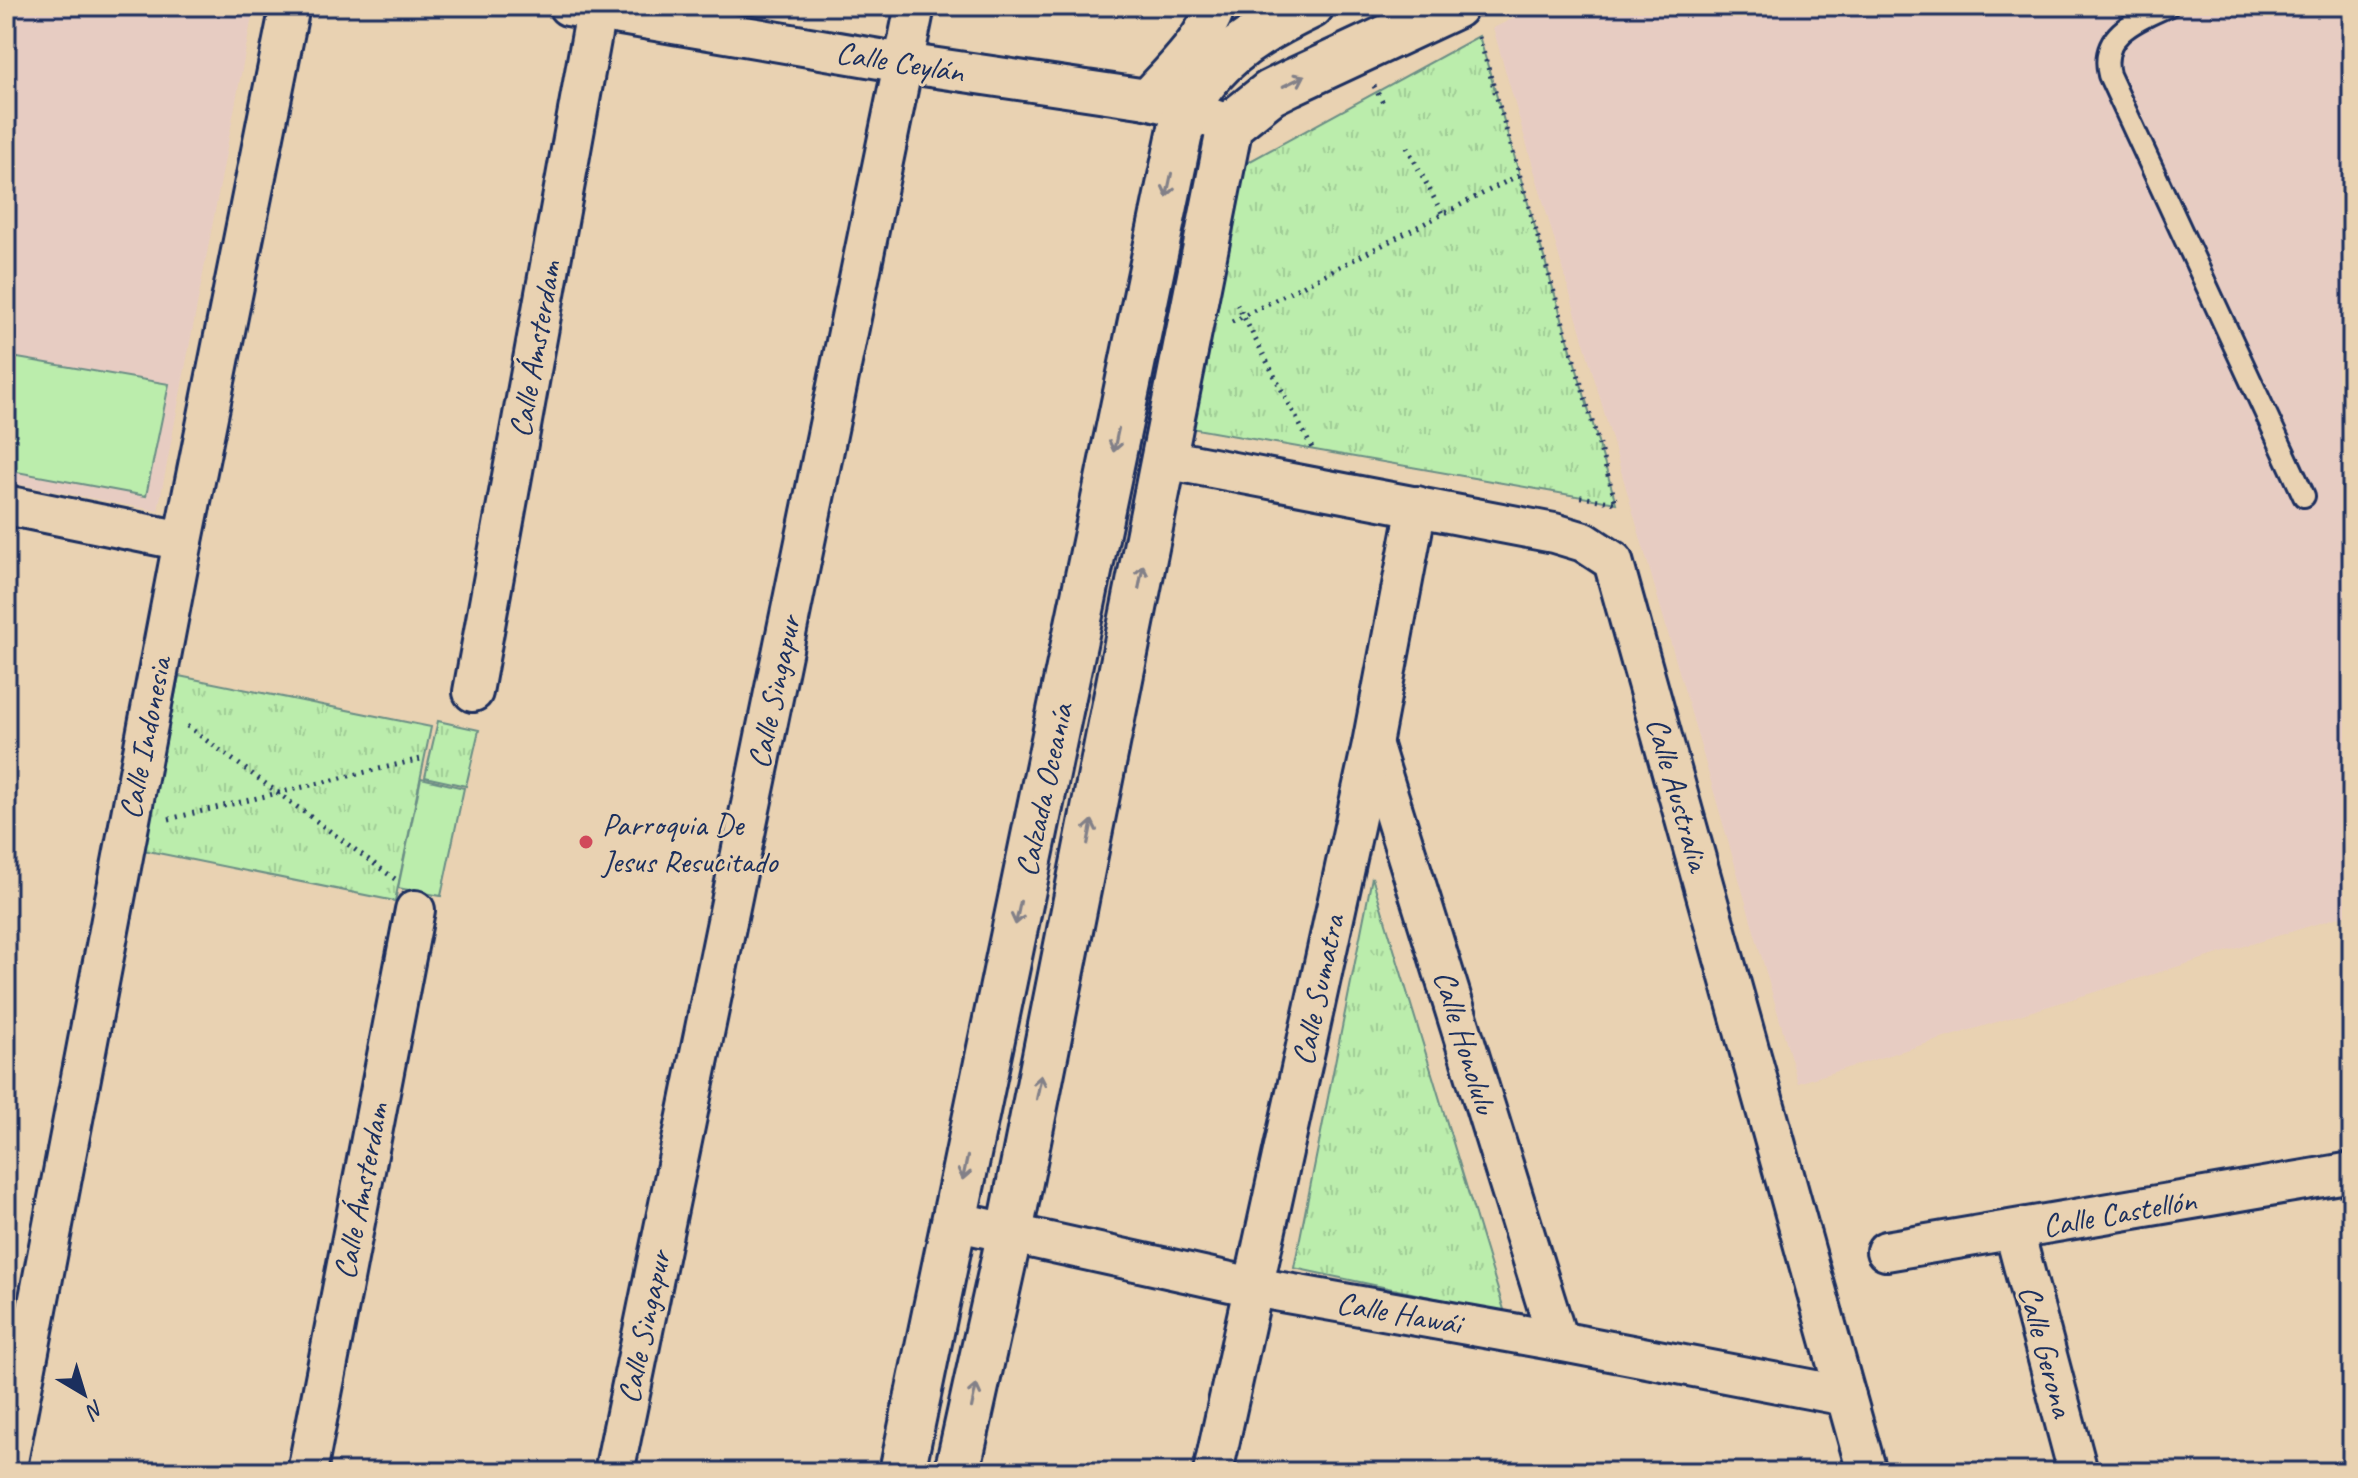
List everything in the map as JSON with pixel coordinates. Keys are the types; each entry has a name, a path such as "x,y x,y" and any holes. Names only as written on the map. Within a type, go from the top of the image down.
{"street":[{"name":"Calle Indonesia","path":"6,1472 183,541 290,6"},
{"name":"Calle Singapur","path":"614,1472 915,6"},
{"path":"1166,104 1210,25 1216,6"},
{"path":"1166,104 1213,72 1258,34 1311,6"},
{"name":"Calle Ceylán","path":"587,8 903,63 1166,104 1230,125"},
{"name":"Calle Ámsterdam","path":"473,692 587,8"},
{"path":"1230,125 1270,93 1456,11"},
{"name":"Calzada Oceanía","path":"902,1472 954,1221 1166,104"},
{"name":"Calzada Oceanía","path":"957,1472 1010,1232 1230,125"},
{"name":"Calle Australia","path":"1165,459 1326,469 1417,506 1554,533 1584,542 1613,561 1867,1472"},
{"path":"6,505 183,541"},
{"name":"Calle Sumatra","path":"1213,1472 1372,744 1417,506"},
{"name":"Calle Honolulu","path":"1372,744 1558,1341"},
{"name":"Calle Ámsterdam","path":"307,1472 407,896"},
{"name":"Calle Castellón","path":"1886,1251 2352,1172"},
{"name":"Calle Hawái","path":"954,1221 1253,1287 1846,1396"},
{"name":"Calle Gerona","path":"2014,1231 2078,1472"}],"lane":[{"path":"2168,6 2138,19 2119,34 2110,45 2106,61 2109,75 2304,496"}],"path":[{"path":"1456,11 1616,503 1570,495"},
{"path":"1407,147 1443,215"},
{"path":"1229,324 1519,175"},
{"path":"1236,303 1312,449 1326,469"},
{"path":"1298,446 1312,449 1326,469"},
{"path":"183,722 407,896"},
{"path":"163,820 425,758"}],"shaded area":[{"path":"6,6 254,6 158,511 6,482"},
{"path":"1540,6 2352,6 2352,913 1798,1083 1493,28"}],"green space":[{"path":"1479,36 1616,503 1185,427 1232,171"},
{"path":"6,356 169,384 146,496 6,470"},
{"path":"179,676 431,727 395,901 143,850"},
{"path":"438,721 479,730 466,786 425,777"},
{"path":"421,778 464,788 441,896 398,888"},
{"path":"1372,877 1505,1313 1294,1268"}],"place":[{"name":"Parroquia De Jesus Resucitado","path":"586,842"}]}
